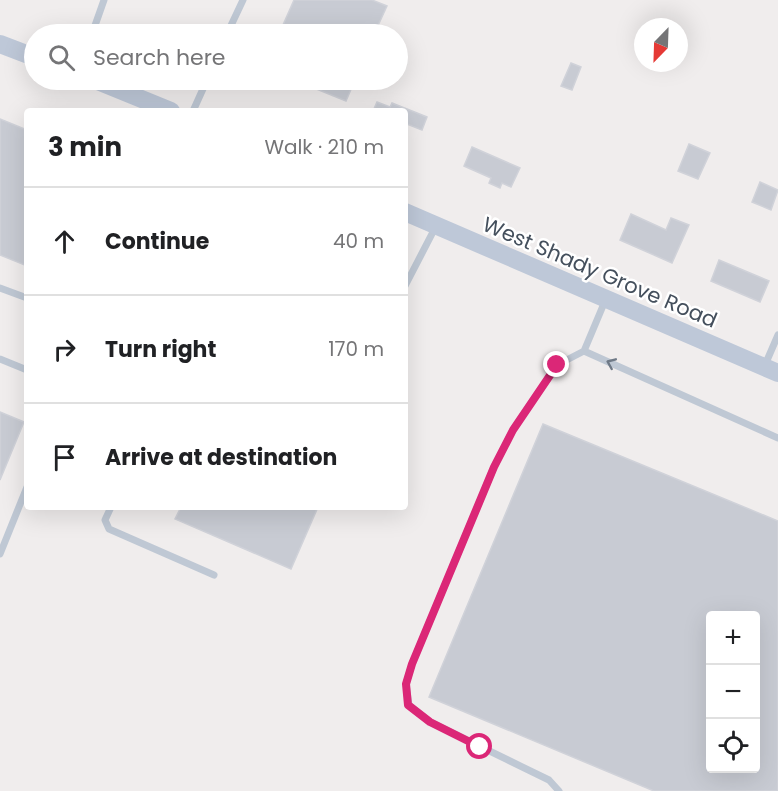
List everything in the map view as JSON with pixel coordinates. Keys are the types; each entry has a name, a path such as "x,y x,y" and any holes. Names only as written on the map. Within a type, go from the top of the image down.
{"main road":[{"path":"0,44 24,53"},
{"path":"119,90 164,108"},
{"name":"West Shady Grove Road","path":"408,213 771,370"}],"lane":[{"path":"96,24 104,0"},
{"path":"232,24 243,0"},
{"path":"194,108 202,90"},
{"path":"408,280 436,225"},
{"path":"0,288 24,297"},
{"path":"559,791 549,780 430,722 408,705 406,684 412,664 490,478 513,430 557,365 584,351 606,299"},
{"path":"771,370 778,334"},
{"path":"584,351 778,438"},
{"path":"0,359 24,369"},
{"path":"0,554 24,494"},
{"path":"110,510 105,520 109,529 214,575"}],"building":[{"path":"294,0 372,0 387,6 379,24 283,24"},
{"path":"571,63 581,67 572,90 561,86"},
{"path":"319,90 351,90 346,101"},
{"path":"377,102 390,107 392,103 404,108 374,108"},
{"path":"408,109 427,117 422,130 408,124"},
{"path":"0,119 24,129 24,265 0,255"},
{"path":"689,144 710,153 698,179 678,171"},
{"path":"472,147 520,168 511,187 502,183 500,188 489,183 491,178 464,166"},
{"path":"760,182 778,190 771,210 752,202"},
{"path":"631,214 666,230 671,218 689,225 672,263 620,240"},
{"path":"719,260 769,281 760,302 711,281"},
{"path":"0,412 24,422 0,480"},
{"path":"543,424 778,521 778,791 654,791 429,697"},
{"path":"180,510 317,510 291,569 175,519"}],"route":[{"path":"480,747 430,722 408,705 406,684 412,664 494,467 513,430 557,365"}]}
